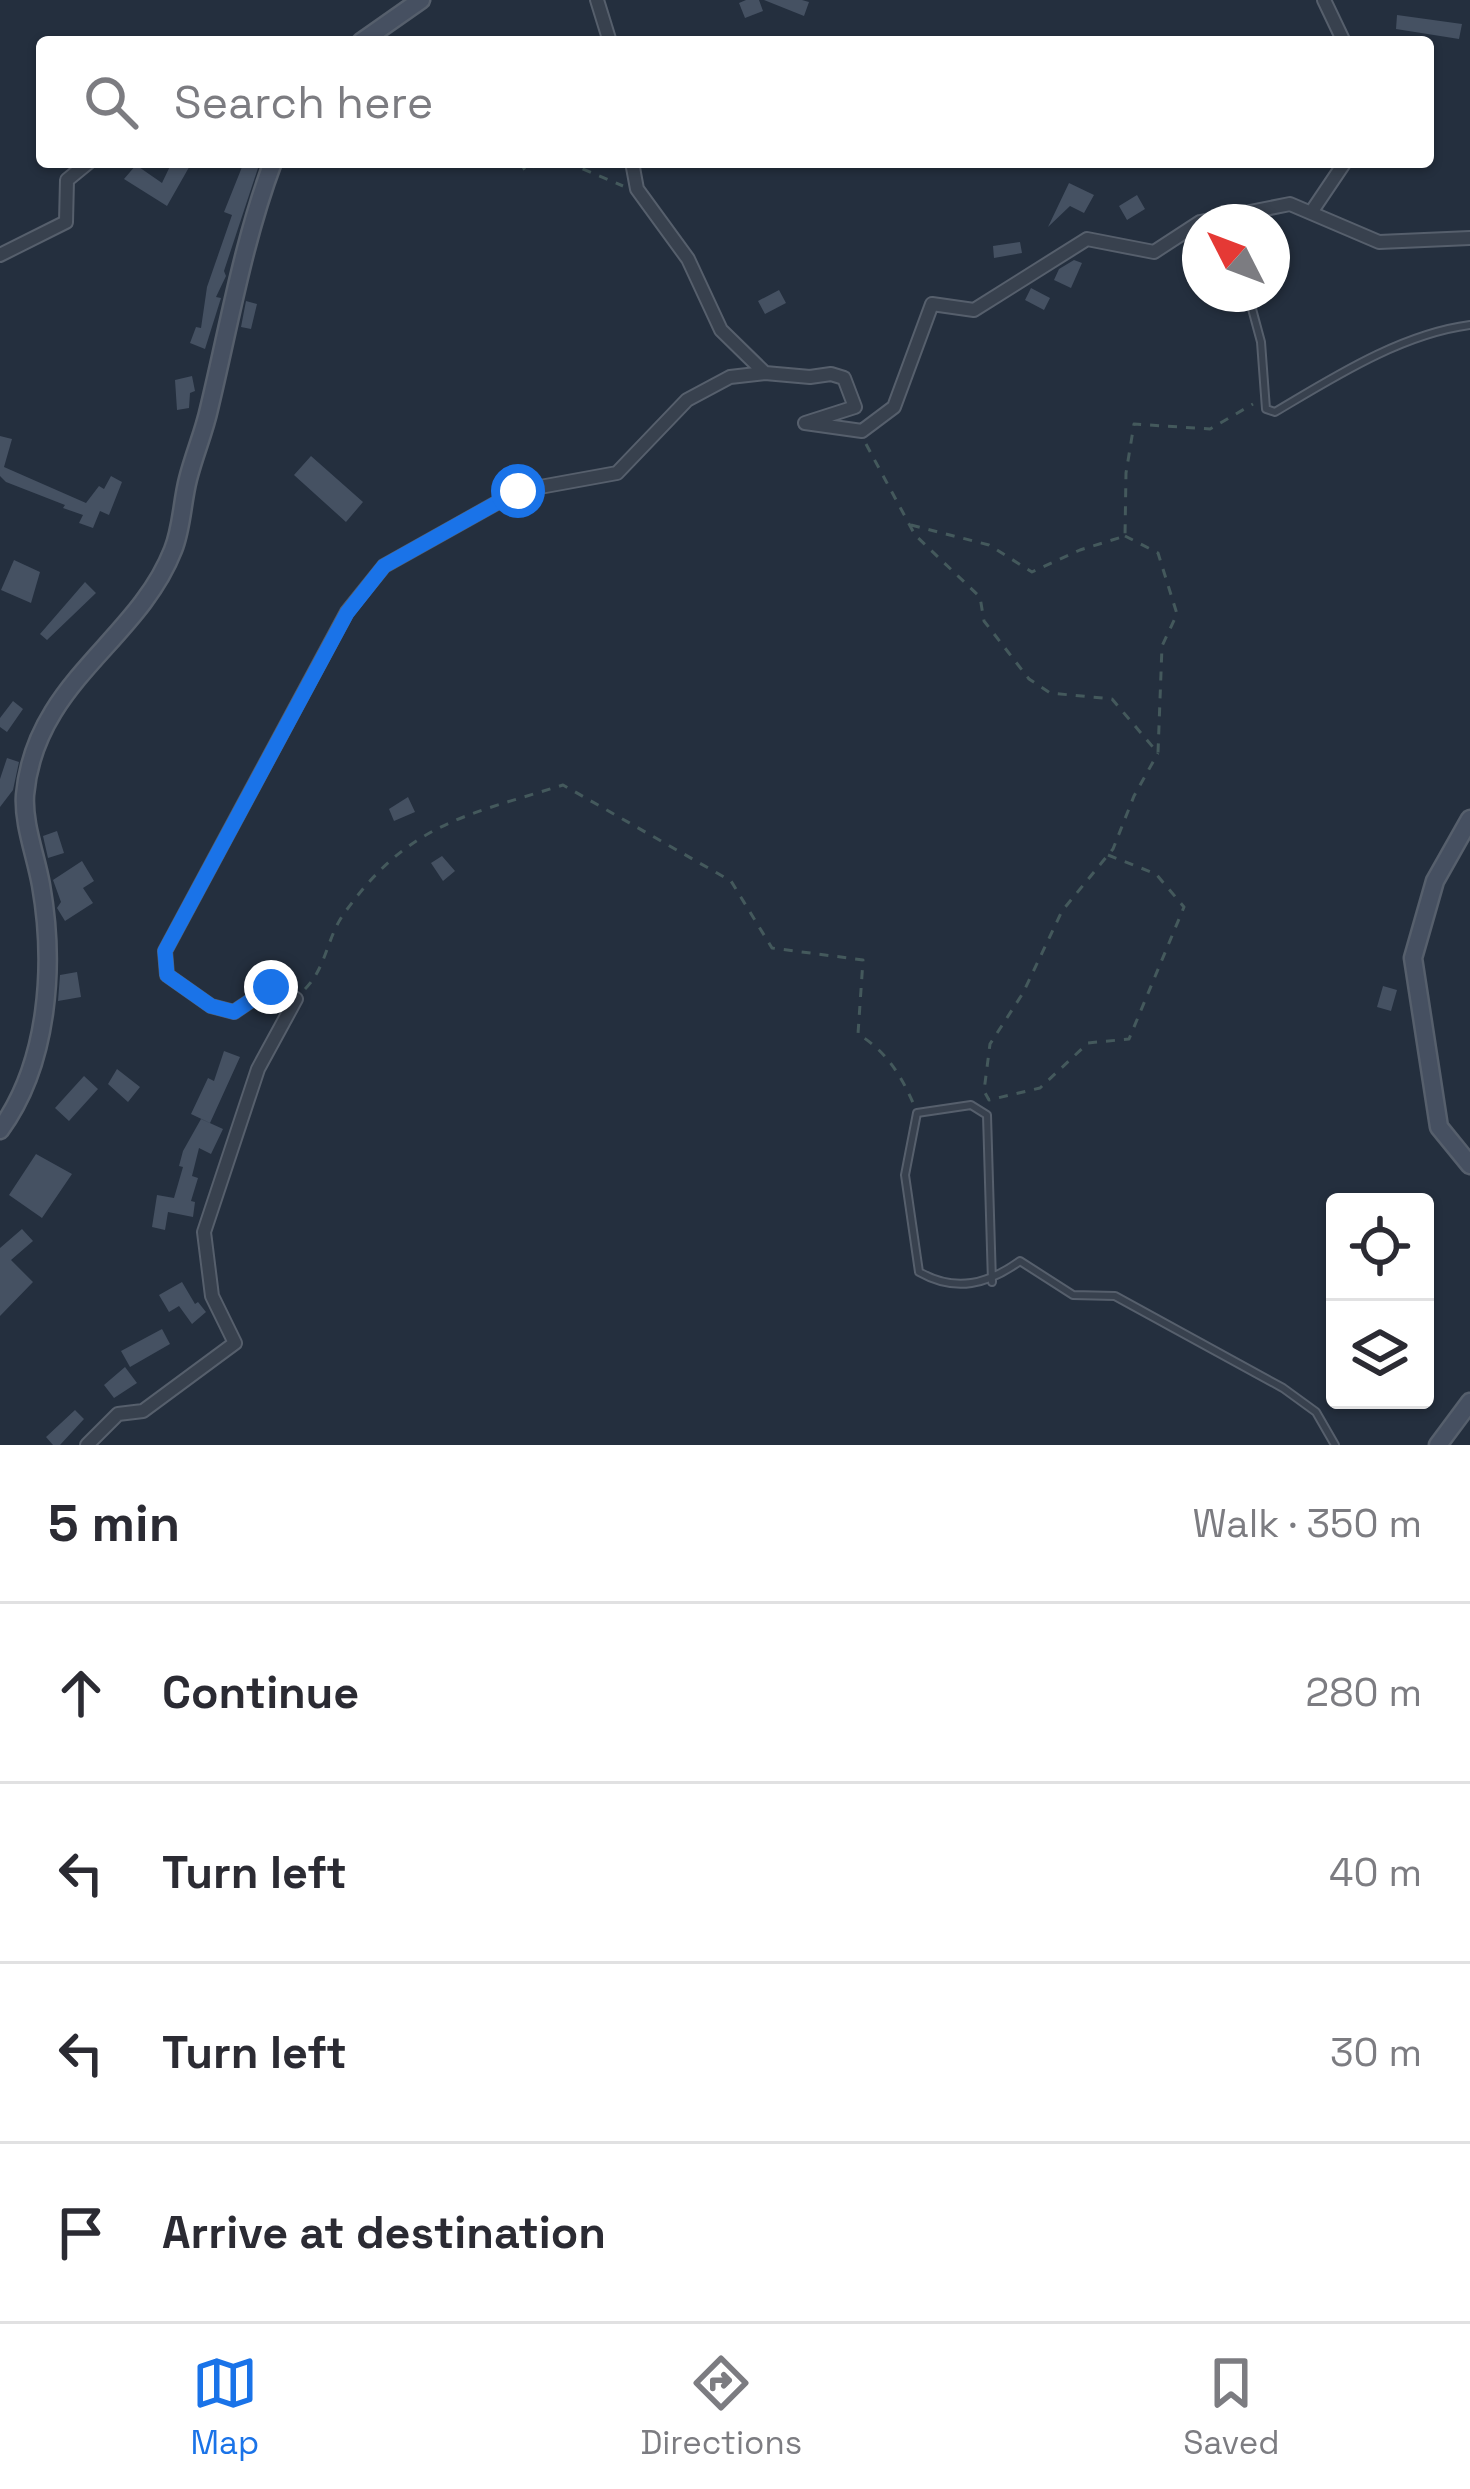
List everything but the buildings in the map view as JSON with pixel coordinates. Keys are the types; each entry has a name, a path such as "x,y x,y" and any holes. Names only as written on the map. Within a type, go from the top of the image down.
{"main road":[{"path":"370,36 421,0"},
{"path":"0,1130 21,1095 42,1024 45,909 25,796 33,758 43,727 158,583 175,546 246,249 271,168"},
{"path":"1470,819 1435,881 1413,958 1439,1127 1470,1165"},
{"path":"1438,1445 1470,1402"}],"street":[{"path":"596,0 608,36"},
{"path":"1324,0 1341,36"},
{"path":"0,255 67,222 67,180 82,168"},
{"path":"633,168 637,189 688,259 721,330 765,373"},
{"path":"1312,211 1341,168"},
{"path":"1290,204 1379,242 1470,238"},
{"path":"87,1445 118,1414 143,1411 235,1343 212,1296 204,1232 258,1069 296,999 271,987 234,1012 211,1006 167,975 165,951 347,613 384,566 518,491 617,473 687,400 730,377 765,373 844,378 855,407 805,423 862,430 894,407 932,304 974,310 1087,239 1154,252 1182,234"}],"lane":[{"path":"1253,312 1262,342 1266,409 1276,412 1338,374 1445,328 1470,325"},
{"path":"992,1282 987,1115 971,1105 917,1113 905,1175 920,1272 938,1282 992,1282 1020,1261 1072,1295 1115,1296 1283,1388 1316,1412 1335,1445"}],"path":[{"path":"579,168 637,189"},
{"path":"1125,536 1126,473 1134,424 1210,429 1265,397"},
{"path":"862,430 915,536 980,597 984,621 1029,680 1050,693 1112,699 1158,754"},
{"path":"910,525 989,545 1032,572 1125,536 1158,553 1177,614 1162,646 1158,754 1108,855 1062,911 1023,993 990,1044 984,1091 989,1100 1040,1088 1088,1043 1129,1039 1184,907 1156,874 1108,855"},
{"path":"296,999 316,978 340,919 409,841 458,818 563,785 730,880 772,948 863,960 858,1034 878,1046 903,1079 917,1113"}],"route":[{"path":"271,987 234,1012 211,1006 167,975 165,951 347,613 384,566 518,491"}]}
